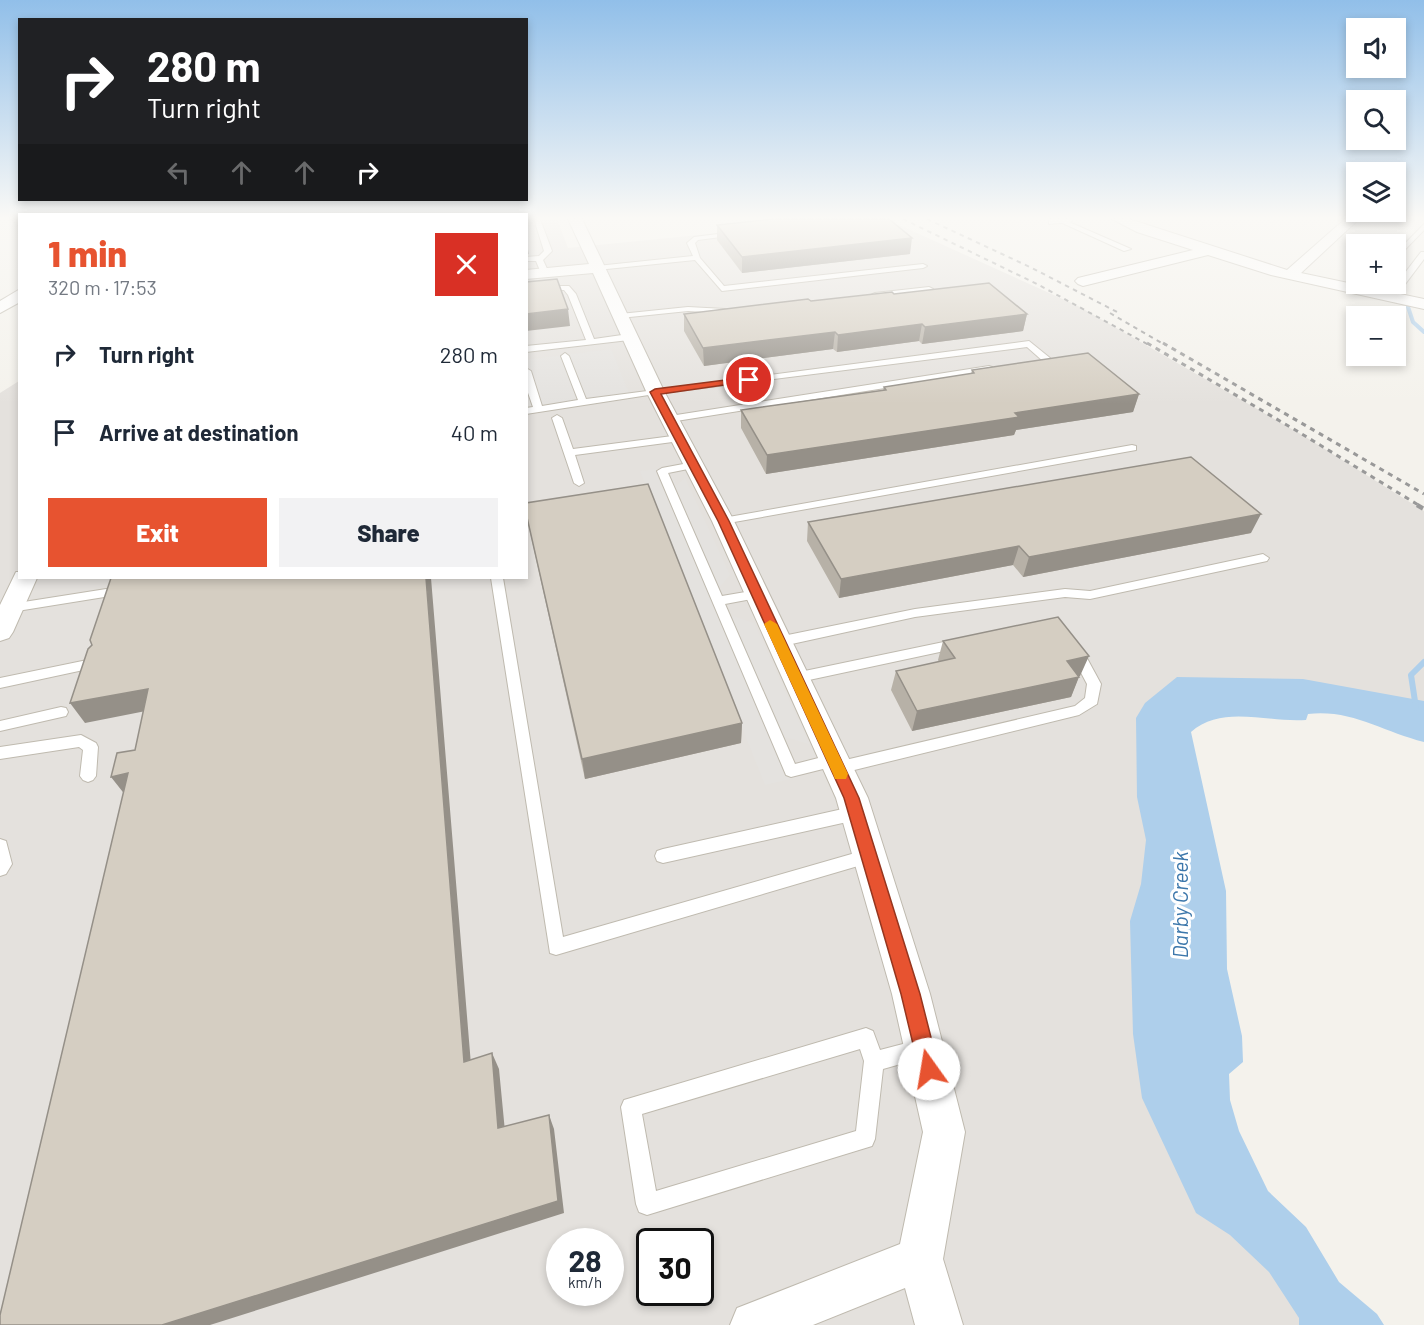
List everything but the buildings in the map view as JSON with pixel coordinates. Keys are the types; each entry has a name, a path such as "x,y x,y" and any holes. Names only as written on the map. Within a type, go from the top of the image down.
{"street":[{"path":"603,281 655,392 723,521 836,764 856,813 911,994 944,1132 920,1259 939,1325"},
{"path":"1328,281 1346,284"},
{"path":"1384,294 1424,304"},
{"path":"0,308 18,295"},
{"path":"0,633 25,579"},
{"path":"754,1325 920,1259"}],"lane":[{"path":"715,281 722,290 799,281"},
{"path":"1391,297 1403,281"},
{"path":"528,288 566,288 572,294 591,342"},
{"path":"870,295 929,289"},
{"path":"528,349 591,342 624,326 688,309 717,312 740,309"},
{"path":"528,411 1029,344 1047,360 1035,362"},
{"path":"565,356 583,402"},
{"path":"569,453 675,428 1000,368"},
{"path":"528,377 538,409"},
{"path":"557,418 579,483"},
{"path":"723,521 1132,448"},
{"path":"694,465 662,471 791,771 836,764 1079,710 1092,700 1094,684 1069,636"},
{"path":"778,642 915,613 1065,593 1090,595 1263,558"},
{"path":"497,579 556,947 869,856"},
{"path":"11,608 119,591"},
{"path":"718,601 757,594"},
{"path":"795,678 968,642"},
{"path":"0,683 97,663"},
{"path":"0,726 61,712"},
{"path":"0,753 81,741 91,747 88,776"},
{"path":"663,856 856,813"},
{"path":"0,846 4,864 0,869"},
{"path":"866,1038 874,1061 865,1139 647,1204 631,1107 866,1038"},
{"path":"874,1061 924,1048"}],"shaded area":[{"path":"528,281 1022,281 1078,306 1304,436 1424,511 1424,730 1343,706 1163,718 1177,1031 1320,1325 0,1325 0,393 18,382 18,579 528,579"},
{"path":"611,349 631,398 528,413 528,360"},
{"path":"657,469 673,477 676,486 685,478 730,575 718,589 730,615 754,623 809,744 785,737 800,777 765,785 640,471"}],"water":[{"name":"Darby Creek","path":"1177,677 1303,679 1424,701 1424,742 1367,722 1324,713 1308,714 1306,720 1246,717 1217,719 1191,732 1226,891 1227,969 1242,1036 1243,1062 1229,1074 1230,1100 1239,1131 1268,1191 1306,1227 1339,1282 1377,1314 1384,1325 1299,1325 1299,1318 1269,1272 1230,1235 1196,1213 1142,1098 1133,1034 1130,921 1141,884 1146,840 1137,797 1136,718 1145,703"}],"waterway":[{"path":"1408,307 1413,322 1424,332"},
{"path":"1416,708 1411,675 1424,662"}],"railway":[{"path":"1030,281 1149,345"},
{"path":"1057,281 1119,313"},
{"path":"1110,313 1165,345"},
{"path":"1147,343 1420,506"},
{"path":"1163,343 1424,494"},
{"path":"1417,505 1424,509"}],"slow traffic":[{"path":"770,624 841,774"}],"route":[{"path":"749,380 655,392 723,521 852,798 911,994 929,1069"}]}
